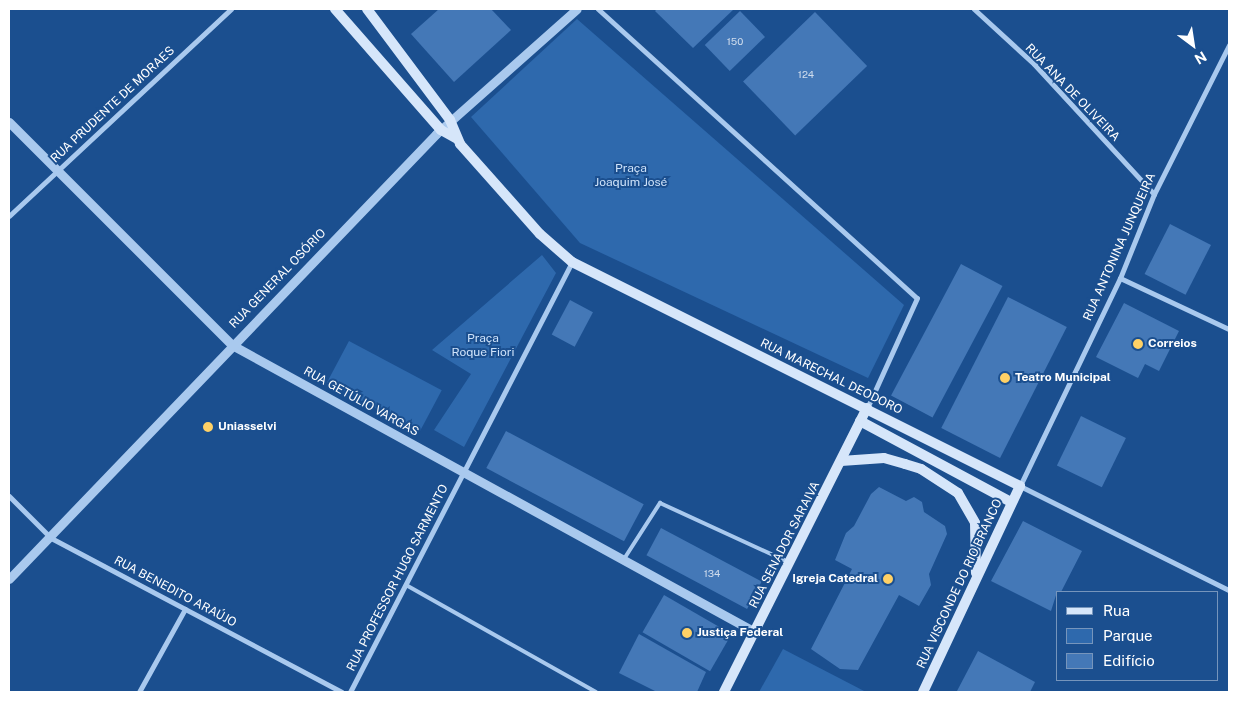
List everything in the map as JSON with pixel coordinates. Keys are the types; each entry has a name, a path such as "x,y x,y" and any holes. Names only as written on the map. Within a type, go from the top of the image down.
{"main road":[{"name":"RUA MARECHAL DEODORO","path":"335,9 441,130 457,139 540,234 572,262 1020,486"},
{"name":"RUA MARECHAL DEODORO","path":"367,9 450,120 457,139"},
{"name":"RUA SENADOR SARAIVA","path":"724,692 867,408"},
{"path":"860,422 1011,502"},
{"path":"841,461 884,458 921,470 958,494 975,523 976,578"},
{"name":"RUA VISCONDE DO RIO BRANCO","path":"923,692 1020,486"}],"street":[{"name":"RUA PRUDENTE DE MORAES","path":"9,216 231,9"},
{"name":"RUA GENERAL OSÓRIO","path":"9,579 51,538 232,345 450,120 577,9"},
{"path":"598,9 917,298 867,408"},
{"name":"RUA ANA DE OLIVEIRA","path":"974,9 1034,64 1154,194"},
{"name":"RUA ANTONINA JUNQUEIRA","path":"1020,486 1120,278 1154,194 1229,45"},
{"name":"RUA GETÚLIO VARGAS","path":"9,122 232,345 755,632"},
{"path":"463,473 572,262"},
{"path":"1120,278 1229,329"},
{"name":"RUA PROFESSOR HUGO SARMENTO","path":"350,692 463,473"},
{"name":"RUA MARECHAL DEODORO","path":"1020,486 1229,590"},
{"name":"RUA BENEDITO ARAÚJO","path":"9,496 51,538 342,692"},
{"path":"139,692 185,609"}],"lane":[{"path":"623,560 655,506 660,503 790,563"},
{"path":"406,585 596,692"}],"green space":[{"name":"Praça Joaquim José","path":"577,19 904,305 868,378 580,243 471,117"},
{"name":"Praça Roque Fiori","path":"542,255 556,273 464,447 434,430 471,374 432,350"},
{"path":"349,341 442,390 420,432 327,382"},
{"path":"783,649 866,692 759,692"}],"building":[{"path":"439,9 491,9 511,30 454,82 411,34"},
{"path":"657,9 734,9 693,48 655,11"},
{"path":"740,11 765,37 730,71 705,45"},
{"path":"815,12 867,66 795,135 743,81"},
{"path":"1170,224 1211,245 1186,295 1145,274"},
{"path":"961,264 1002,286 933,418 891,396"},
{"name":"Teatro Municipal","path":"1008,297 1067,327 1000,458 941,428"},
{"path":"570,300 593,312 575,347 552,334"},
{"name":"Correios","path":"1124,303 1179,331 1159,371 1145,364 1138,378 1096,357"},
{"path":"1081,416 1126,438 1102,487 1057,465"},
{"path":"506,431 644,504 624,541 486,468"},
{"name":"Igreja Catedral","path":"879,487 906,501 914,497 922,502 924,512 945,526 947,534 929,574 931,585 919,606 899,595 858,670 840,669 811,649 852,569 835,560 846,533 854,526 871,494"},
{"path":"1023,521 1082,551 1062,591 1056,591 1051,611 991,581"},
{"path":"661,528 762,582 747,609 646,555"},
{"name":"Justiça Federal","path":"664,595 732,634 710,671 642,632"},
{"path":"639,634 706,672 697,692 657,692 619,673"},
{"path":"978,651 1035,682 1030,692 957,691"}],"place":[{"name":"Correios","path":"1138,344"},
{"name":"Teatro Municipal","path":"1005,378"},
{"name":"Uniasselvi","path":"208,427"},
{"name":"Igreja Catedral","path":"888,579"},
{"name":"Justiça Federal","path":"687,633"}]}
